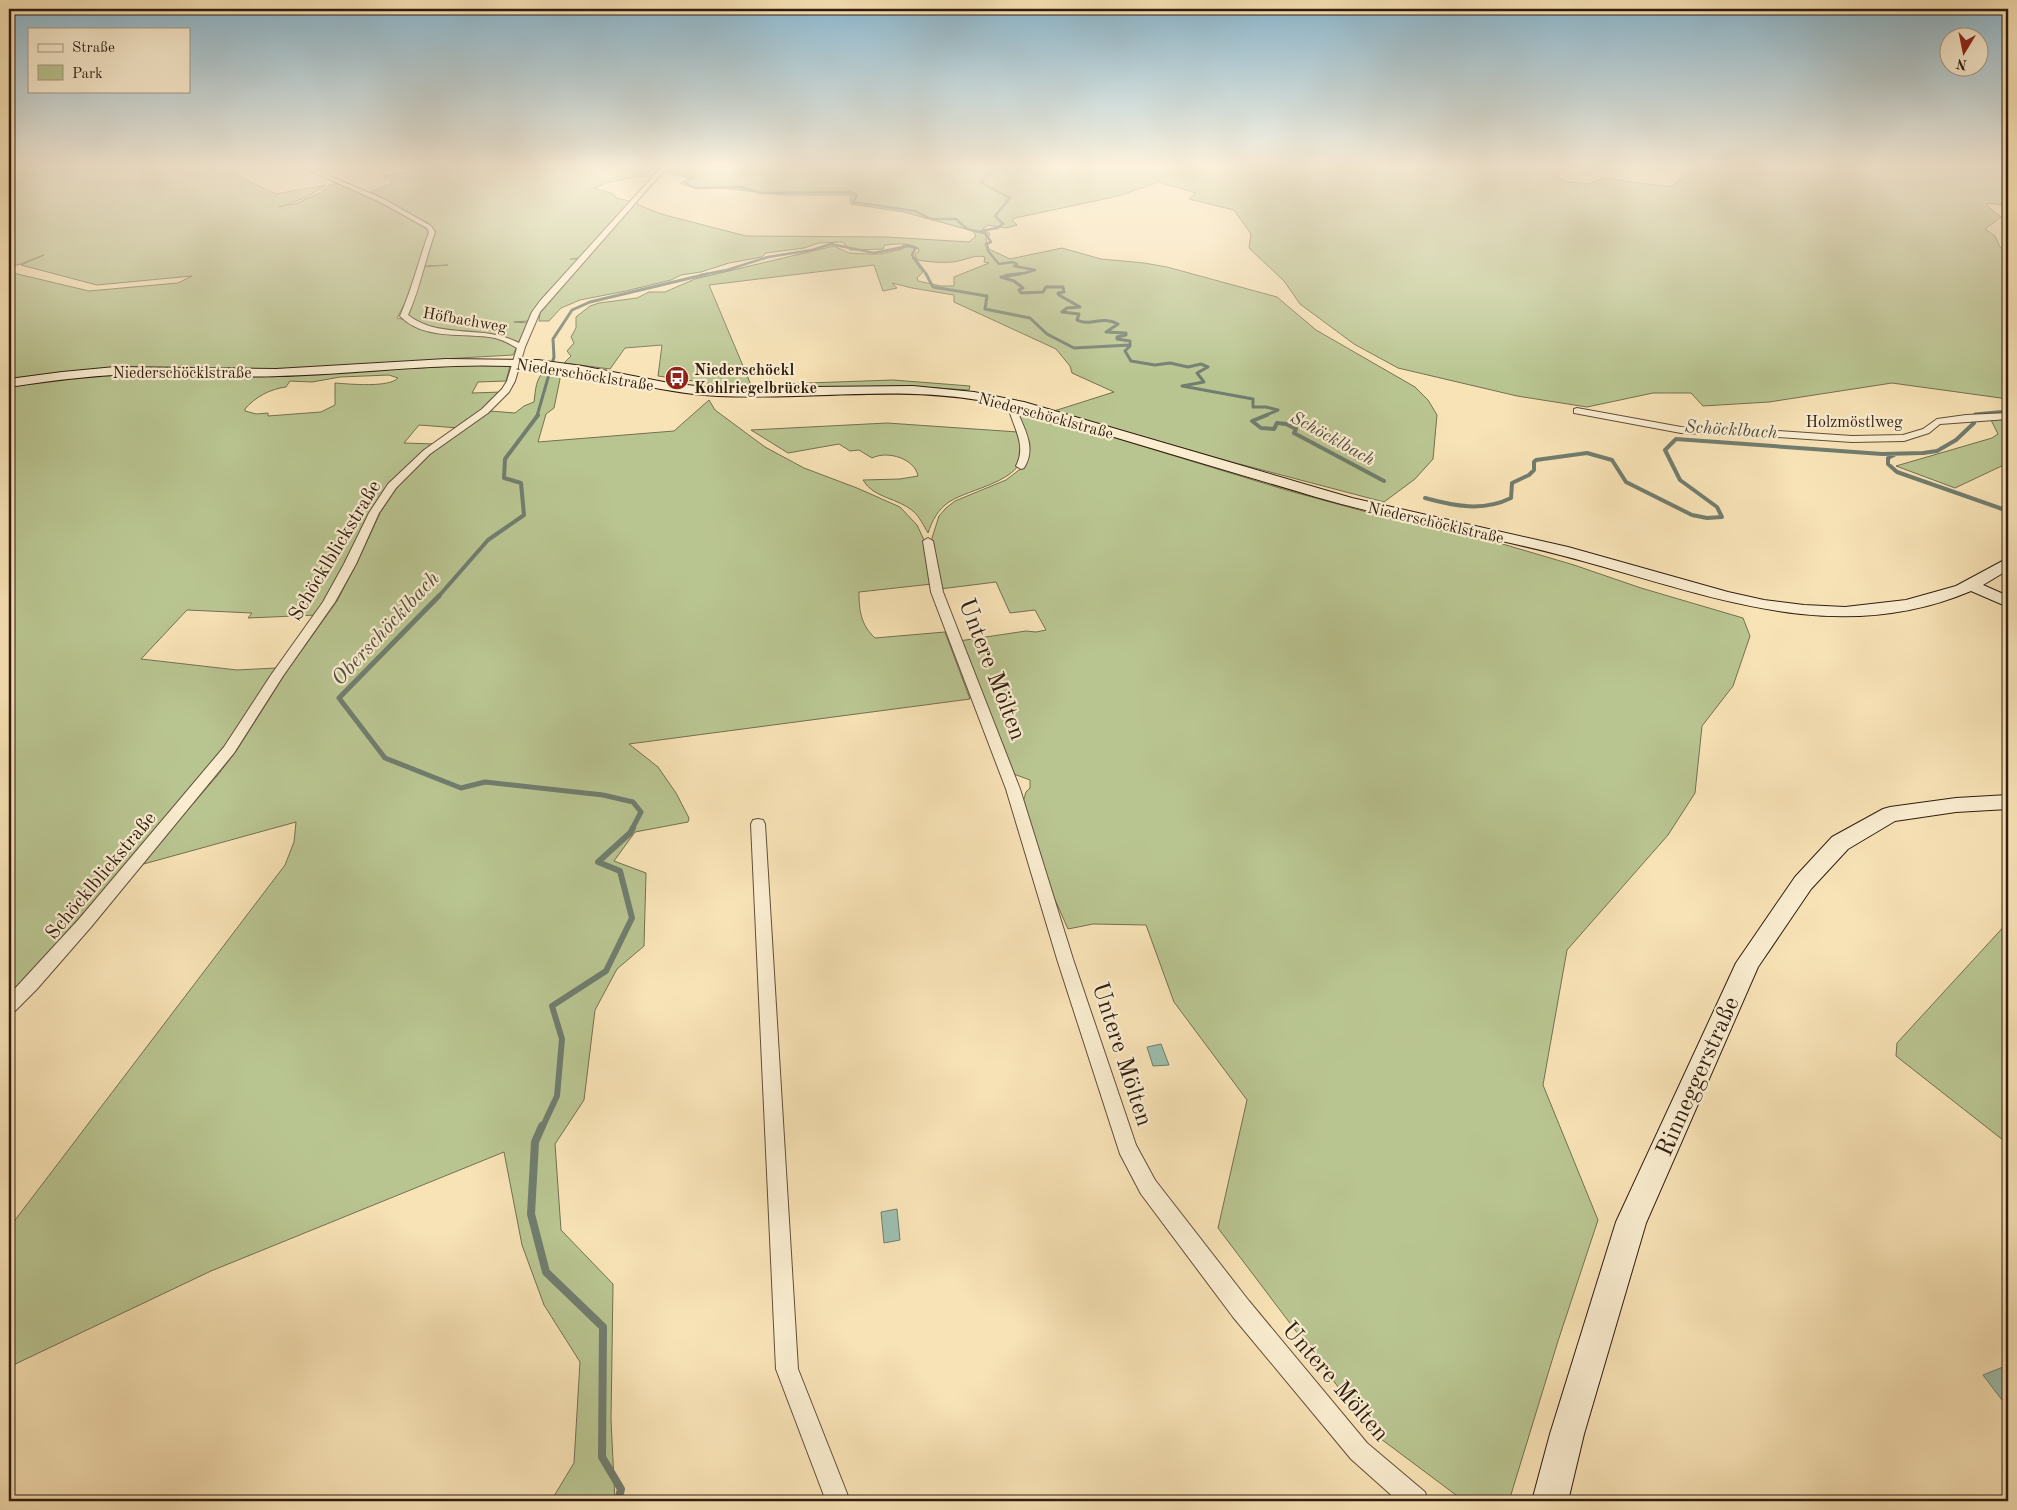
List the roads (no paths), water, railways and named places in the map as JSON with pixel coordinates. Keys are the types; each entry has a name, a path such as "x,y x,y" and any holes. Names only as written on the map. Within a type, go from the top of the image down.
{"main road":[{"name":"Niederschöcklstraße","path":"9,383 121,370 293,372 424,362 516,362 567,367 666,386 712,392 763,393 915,390 966,395 1019,405 1355,503 1568,552 1706,593 1750,604 1822,612 1868,611 1917,603 1956,592 1970,584"},
{"path":"1970,584 2008,562"},
{"path":"1987,575 2008,592"},
{"path":"1970,584 2008,602"},
{"name":"Rinneggerstraße","path":"1550,1501 1567,1434 1631,1222 1748,963 1803,884 1840,843 1890,814 1956,805 2008,802"}],"street":[{"name":"Höfbachweg","path":"431,235 421,263 416,288 404,316 410,322 428,328 497,336 521,346"},
{"name":"Schöcklblickstraße","path":"9,1006 31,984 78,930 229,750 277,675 330,602 374,513 392,486 427,452 496,402 512,381 521,346 536,312 603,235"},
{"path":"1019,405 1014,413 1026,452 1021,466"},
{"name":"Holzmöstlweg","path":"1577,412 1681,430 1748,432 1852,439 1904,438 1926,430 1937,422 1966,418 2008,416"},
{"name":"Untere Mölten","path":"928,541 937,592 1013,789 1127,1148 1148,1187 1241,1310 1359,1451 1416,1501"},
{"path":"758,824 787,1369 838,1501"}],"waterway":[{"path":"987,235 991,242 986,244 988,251 999,264 1013,262 1017,264 1014,266 1035,270 1006,275"},
{"name":"Oberschöcklbach","path":"701,275 727,270 768,257 812,250 831,244 874,253 908,246 916,248 912,255 927,275"},
{"name":"Oberschöcklbach","path":"537,416 554,357 553,339 572,310 590,302 707,274"},
{"path":"926,274 933,287 987,296 985,309 1030,318 1047,334 1074,348 1130,345 1130,341 1117,339 1117,337 1126,335 1126,333 1106,332 1118,324 1106,321 1082,322 1077,320 1079,314 1062,312 1067,308 1080,307 1059,295 1058,293 1064,292 1063,287 1046,287 1043,292 1021,293 1019,290 1023,288 1014,281 1001,277 1020,274"},
{"name":"Schöcklbach","path":"1130,346 1125,351 1131,361 1155,365 1170,363 1188,367 1201,364 1208,367 1197,373 1204,382 1182,386 1253,399 1253,407 1266,407 1278,410 1264,416"},
{"name":"Schöcklbach","path":"1975,415 2008,411"},
{"name":"Oberschöcklbach","path":"438,597 488,540 524,515 521,483 504,478 505,459 538,415"},
{"name":"Schöcklbach","path":"1267,415 1252,421 1261,428 1274,429 1277,423 1286,424 1296,429 1294,433 1384,481"},
{"name":"Schöcklbach","path":"1425,498 1458,505 1490,505 1511,498 1512,483 1529,475 1534,470 1534,462 1536,460 1587,453 1612,460 1626,482 1692,515 1707,518 1722,517 1717,507 1680,480 1665,450 1676,439 1882,454 1923,453 1937,451 1956,440 1974,423 1975,415"},
{"path":"1894,455 1888,458 1888,464 1897,472 2008,511"},
{"name":"Oberschöcklbach","path":"439,596 339,698 385,758 461,788 485,782 603,795 633,802 641,812 632,829"},
{"name":"Oberschöcklbach","path":"542,1128 557,1096 562,1039 552,1006 606,971 632,918 620,871 598,862 633,828"},
{"name":"Oberschöcklbach","path":"542,1126 535,1142 531,1214 546,1272 603,1327 602,1457 621,1489 618,1501"}],"place":[{"name":"Niederschöckl Kohlriegelbrücke","path":"677,378"}]}
